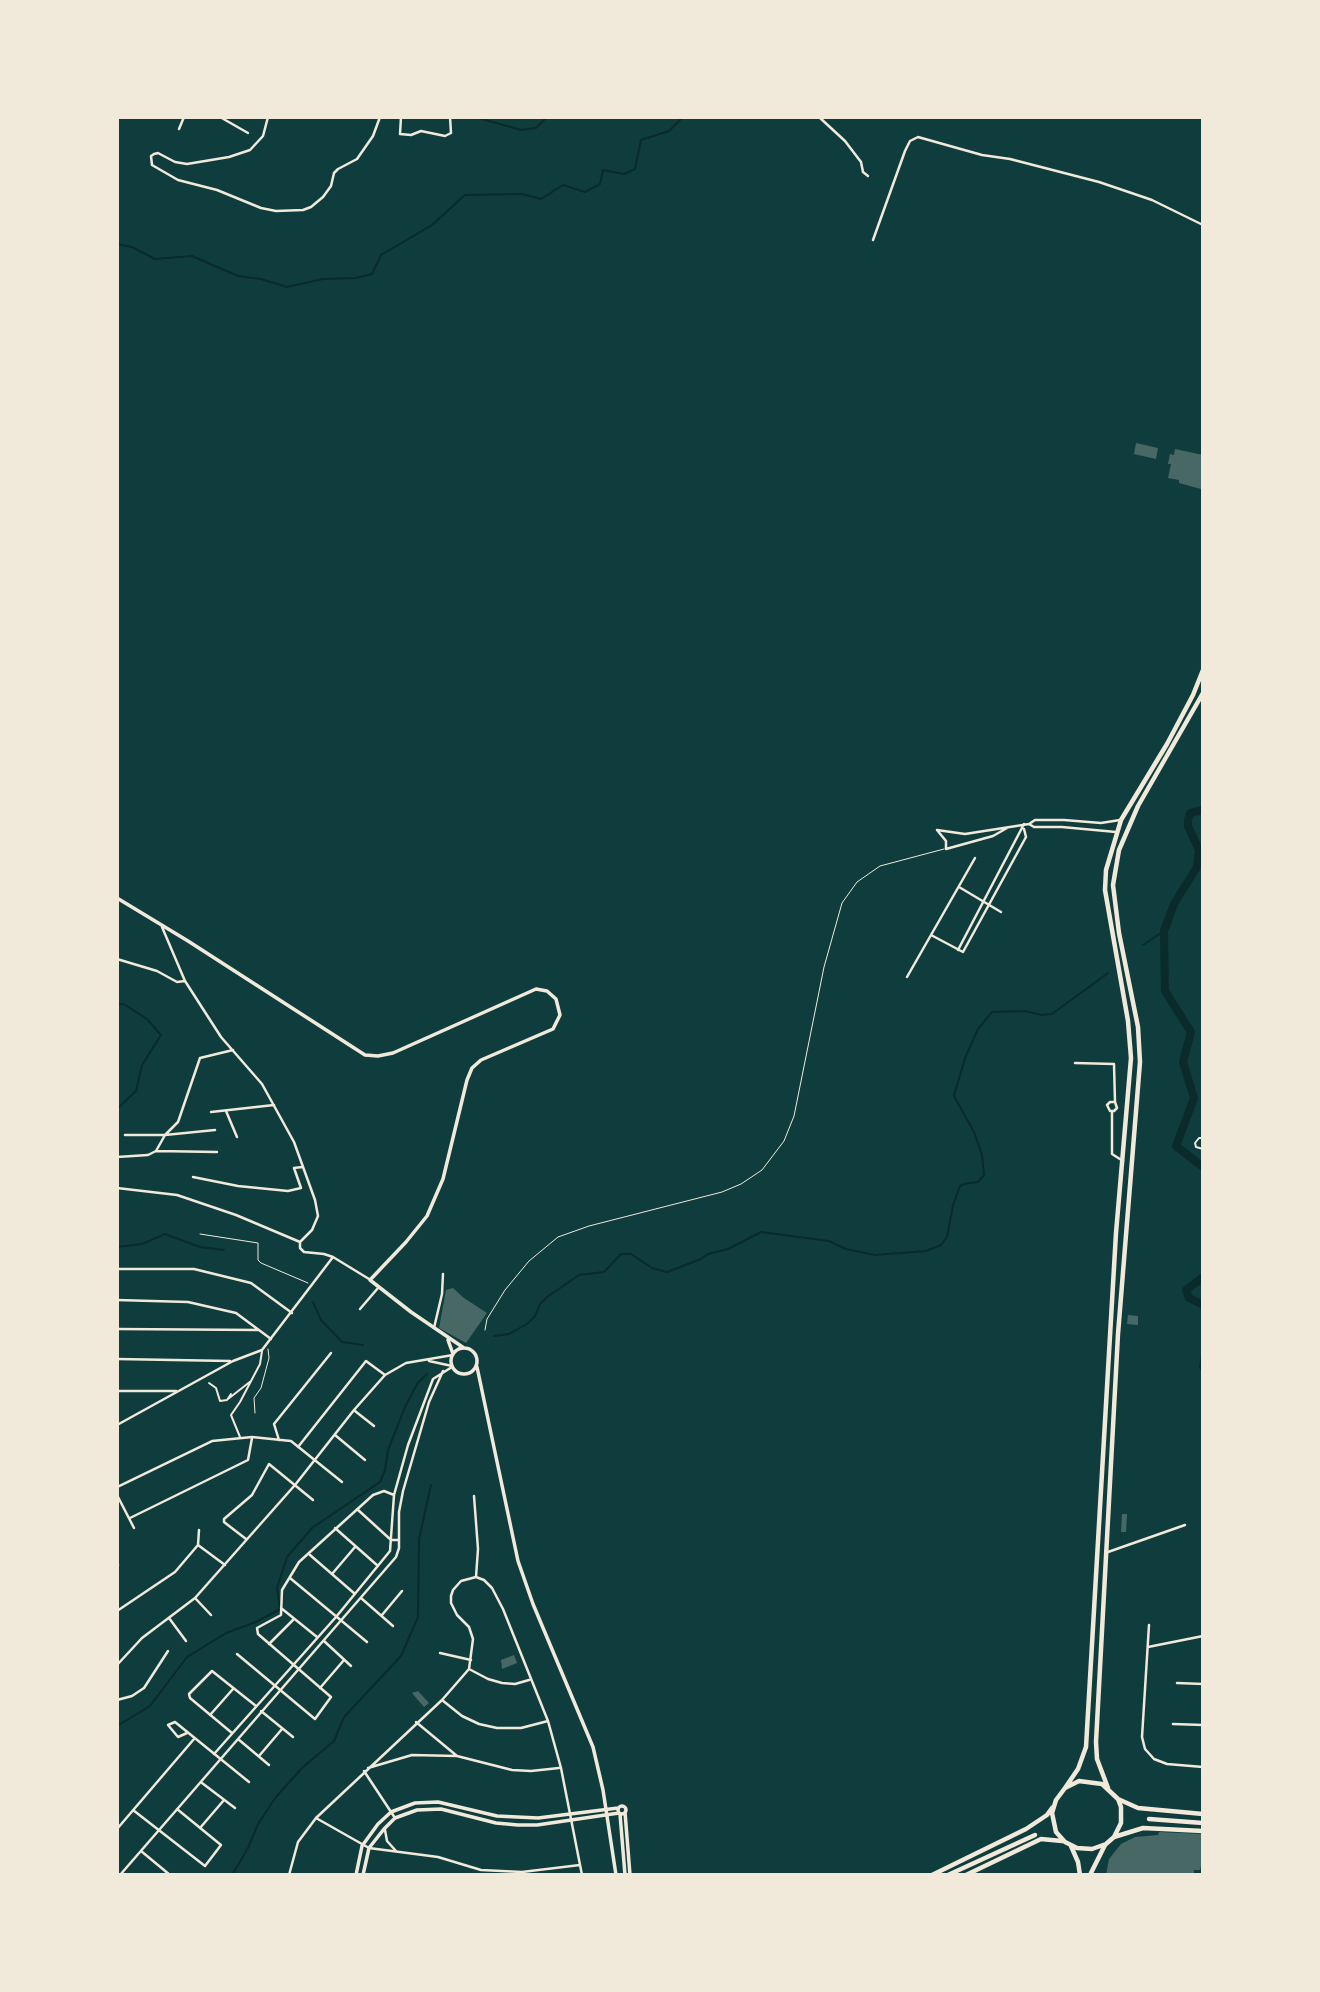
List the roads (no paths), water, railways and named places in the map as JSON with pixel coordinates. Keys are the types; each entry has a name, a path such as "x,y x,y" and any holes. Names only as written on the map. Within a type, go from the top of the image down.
{"main road":[{"path":"932,1875 1026,1829 1047,1815 1078,1769 1086,1747 1104,1425 1131,1039 1105,880 1108,859 1121,820 1167,744 1203,670"},
{"path":"1203,693 1138,806 1119,850 1113,885 1119,933 1138,1027 1140,1062 1120,1299 1096,1742 1097,1759 1108,1788 1118,1799 1138,1808 1203,1814"},
{"path":"117,898 356,1051 369,1055 393,1053 536,989 547,991 556,999 560,1015 553,1029 481,1059 472,1069 443,1179 426,1216 370,1280 447,1338 470,1349 476,1355 518,1561 533,1604 593,1747 603,1790 616,1875"},
{"path":"1122,1161 1133,1164"},
{"path":"447,1338 453,1354 452,1366 480,1384"},
{"path":"453,1354 464,1348"},
{"path":"1109,1365 1117,1365"},
{"path":"467,1374 477,1367"},
{"path":"1104,1425 1114,1425"},
{"path":"1065,1788 1087,1780 1108,1788"},
{"path":"1090,1875 1106,1844 1118,1830 1122,1815 1118,1799"},
{"path":"356,1875 362,1846 378,1824 391,1812 426,1801 497,1816 618,1812 628,1875"},
{"path":"1053,1807 1054,1826 1070,1846 1078,1862 1080,1875"},
{"path":"363,1875 369,1848 384,1829 395,1818 428,1808 496,1823 518,1825 572,1820 599,1813"},
{"path":"1149,1818 1203,1822"},
{"path":"1114,1837 1143,1828 1203,1831"},
{"path":"950,1875 1035,1836"},
{"path":"967,1875 1041,1839 1065,1842"},
{"path":"1070,1846 1092,1849 1106,1844"}],"street":[{"path":"179,129 184,117"},
{"path":"219,117 248,132"},
{"path":"268,117 263,136 250,150 229,157 187,164 154,154 151,156 152,165 178,180 217,190 261,208 276,211 303,210 323,197 338,169 357,159 373,136 380,117"},
{"path":"401,117 400,134 411,135 421,131 447,136 452,133 450,117"},
{"path":"819,117 845,141 868,176"},
{"path":"873,240 905,151 910,141 918,137 1099,182 1152,200 1203,225"},
{"path":"1008,828 993,836 946,849 946,841 937,830 965,834 1008,828 1024,826 1035,820 1101,823 1121,820"},
{"path":"1030,824 1034,827 1116,832"},
{"path":"958,950 1024,826"},
{"path":"931,935 963,952 1026,838 1024,826"},
{"path":"907,977 975,858"},
{"path":"958,886 1002,912"},
{"path":"162,925 185,981 221,1037 262,1084 284,1122 315,1200 318,1216 312,1230 300,1242 300,1248 304,1252 333,1257 370,1280"},
{"path":"117,958 157,971 177,982 185,981"},
{"path":"156,1151 165,1135 178,1122 200,1058 234,1050"},
{"path":"1075,1063 1114,1064 1117,1108 1112,1112"},
{"path":"1115,1102 1107,1105 1112,1112 1112,1154 1122,1161"},
{"path":"211,1112 274,1105"},
{"path":"225,1110 237,1138"},
{"path":"125,1135 165,1135 215,1130"},
{"path":"1203,1138 1195,1142 1196,1147 1203,1149"},
{"path":"117,1157 148,1155 156,1151 218,1152"},
{"path":"193,1177 238,1186 288,1191 301,1188 294,1168 303,1167"},
{"path":"117,1188 177,1195 236,1215 300,1242"},
{"path":"117,1426 233,1362 262,1350 333,1257"},
{"path":"117,1269 194,1269 250,1283 292,1313"},
{"path":"434,1328 442,1294 443,1274"},
{"path":"359,1309 378,1288"},
{"path":"117,1300 188,1302 236,1312 271,1339"},
{"path":"117,1329 258,1330"},
{"path":"240,1438 231,1415 261,1364 262,1350"},
{"path":"279,1440 274,1424 331,1353"},
{"path":"117,1664 142,1638 195,1598 225,1566 385,1375 406,1363 453,1354"},
{"path":"117,1359 233,1362"},
{"path":"425,1360 452,1366"},
{"path":"298,1447 366,1361 385,1375"},
{"path":"214,1754 336,1617 390,1551 394,1495 408,1445 433,1379 452,1366"},
{"path":"120,1875 396,1556 399,1512 413,1456 429,1402 443,1371"},
{"path":"209,1383 216,1388 220,1401 227,1400 253,1379"},
{"path":"117,1391 180,1391"},
{"path":"227,1400 230,1394"},
{"path":"424,1399 429,1402"},
{"path":"354,1410 374,1426"},
{"path":"334,1434 365,1460"},
{"path":"130,1518 248,1460 252,1437"},
{"path":"117,1487 212,1440 252,1437 291,1441 342,1482"},
{"path":"408,1445 416,1447"},
{"path":"406,1454 413,1456"},
{"path":"247,1540 224,1522 226,1515 252,1495 269,1464 313,1500"},
{"path":"237,1654 315,1719 331,1697 256,1632 258,1626 280,1616 282,1590 297,1564 379,1492 394,1495"},
{"path":"117,1494 134,1528"},
{"path":"474,1496 478,1549 476,1577"},
{"path":"357,1509 391,1540 399,1540"},
{"path":"1108,1552 1185,1525"},
{"path":"335,1528 378,1566"},
{"path":"117,1611 175,1572 198,1545 199,1530"},
{"path":"198,1545 225,1566"},
{"path":"332,1574 356,1546"},
{"path":"310,1554 355,1594"},
{"path":"290,1875 298,1842 316,1818 442,1700 469,1669 473,1639 469,1627 457,1615 451,1603 451,1595 461,1581 476,1577 492,1588 503,1609 548,1721 561,1768 582,1875"},
{"path":"290,1578 367,1642"},
{"path":"382,1615 402,1591"},
{"path":"195,1598 211,1615"},
{"path":"361,1598 393,1626"},
{"path":"281,1608 317,1637"},
{"path":"169,1618 186,1641"},
{"path":"269,1644 296,1618"},
{"path":"1149,1625 1142,1737 1145,1749 1154,1759 1167,1764 1203,1767"},
{"path":"1148,1647 1203,1636"},
{"path":"324,1641 351,1665"},
{"path":"117,1700 132,1696 144,1688 168,1651"},
{"path":"440,1653 472,1660"},
{"path":"320,1688 344,1660"},
{"path":"469,1669 502,1683 515,1684 530,1680"},
{"path":"232,1734 190,1698 190,1693 209,1672 214,1672 256,1706"},
{"path":"1177,1683 1203,1684"},
{"path":"210,1715 234,1688"},
{"path":"442,1700 462,1716 497,1728 521,1728 548,1721"},
{"path":"261,1711 293,1737"},
{"path":"187,1732 178,1737 168,1725 173,1721 187,1732 194,1739 214,1754 220,1760 249,1782"},
{"path":"416,1722 457,1756"},
{"path":"1173,1724 1203,1725"},
{"path":"259,1756 283,1729"},
{"path":"238,1738 269,1765"},
{"path":"117,1829 194,1739"},
{"path":"436,1754 440,1743"},
{"path":"365,1770 412,1755 436,1754 457,1756 512,1770 561,1768"},
{"path":"365,1770 395,1818"},
{"path":"201,1782 235,1808"},
{"path":"200,1828 224,1800"},
{"path":"134,1810 203,1866 206,1865 221,1845 176,1809"},
{"path":"316,1818 362,1846 438,1857 481,1870 521,1873 580,1865"},
{"path":"384,1829 387,1841 399,1853"},
{"path":"141,1851 170,1875"},
{"path":"160,1875 164,1870"},
{"path":"481,1870 489,1875"}],"lane":[{"path":"485,1330 487,1319 505,1290 536,1254 558,1237 589,1226 722,1192 741,1184 762,1170 784,1141 794,1116 824,967 842,903 857,883 880,866 946,849"}],"waterway":[{"path":"475,117 521,130 536,128 547,117"},
{"path":"117,244 132,247 155,259 192,256 238,276 261,279 287,287 323,279 356,278 372,274 381,255 432,225 465,195 522,194 541,199 563,185 585,192 600,184 603,170 624,174 635,169 641,140 669,131 683,117"},
{"path":"1203,810 1190,813 1188,820 1199,850 1197,867 1174,904 1164,931 1165,991 1191,1032 1183,1062 1194,1098 1176,1146 1203,1167"},
{"path":"1143,945 1164,931"},
{"path":"494,1336 509,1334 527,1324 547,1297 579,1275 604,1272 621,1254 631,1254 652,1268 667,1272 708,1254 728,1249 761,1232 829,1241 846,1249 875,1255 926,1251 941,1245 947,1237 960,1186 978,1182 984,1175 982,1155 974,1132 954,1096 965,1058 978,1029 992,1012 1052,1014 1108,973"},
{"path":"117,1004 124,1004 147,1019 161,1035 142,1065 136,1091 117,1109"},
{"path":"117,1247 142,1244 165,1234 200,1247 224,1250"},
{"path":"1203,1277 1186,1290 1189,1298 1203,1305"},
{"path":"313,1302 321,1320 342,1342 363,1345"},
{"path":"1203,1350 1200,1367 1203,1372"},
{"path":"117,1726 150,1706 187,1657 226,1633 256,1622 280,1609 277,1588 287,1557 312,1528 380,1482 388,1450 405,1407 417,1384 427,1374"},
{"path":"232,1875 258,1824 276,1797 302,1768 334,1741 344,1717 401,1656 418,1617 419,1539 431,1485"}]}
